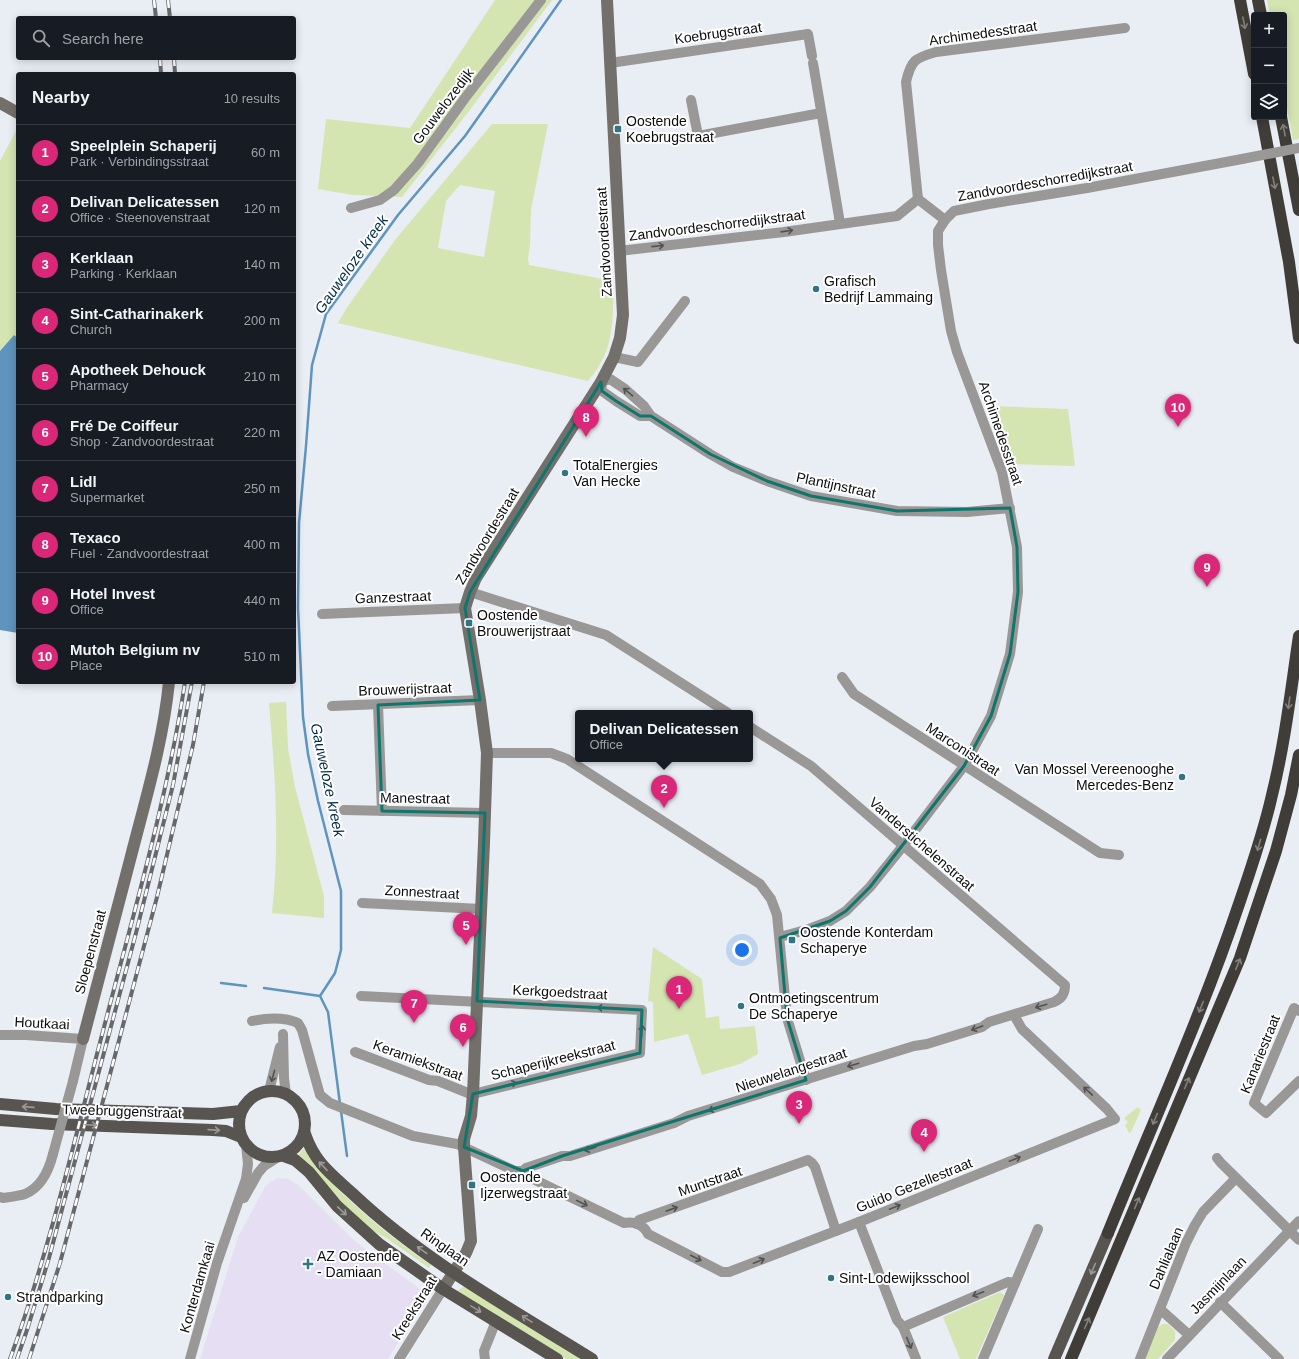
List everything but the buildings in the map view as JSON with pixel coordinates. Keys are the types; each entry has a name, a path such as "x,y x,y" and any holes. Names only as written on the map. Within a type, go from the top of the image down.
{"highway":[{"path":"1240,0 1251,58"},
{"path":"1258,0 1260,12"},
{"path":"1263,120 1289,262 1299,338"},
{"path":"1282,120 1299,210"},
{"path":"1108,1233 1181,1057 1222,953 1257,852 1273,794 1285,736 1299,636"},
{"path":"1071,1359 1240,958 1276,851 1291,795 1299,755"}],"main road":[{"name":"Zandvoordestraat","path":"454,1272 466,1253 471,1241 464,1139 471,1116 473,1094 487,753 465,608 476,578 601,382 614,357 620,338 622,315 607,0"},
{"path":"0,103 16,112"},
{"name":"Sloepenstraat","path":"83,1039 130,858 146,805 169,684"},
{"path":"269,1091 282,1092 286,1094 298,1104 303,1111 306,1123 305,1134 292,1151 281,1156 260,1156 251,1151 243,1141 238,1128 241,1111 248,1100 257,1094 269,1091"},
{"name":"Tweebruggenstraat","path":"0,1104 56,1109 213,1114 241,1111"},
{"name":"Tweebruggenstraat","path":"0,1120 52,1124 226,1131 243,1141"},
{"name":"Ringlaan","path":"305,1134 310,1149 328,1171 396,1232 454,1272 592,1359"},
{"path":"281,1156 295,1160 309,1172 337,1206 379,1244 443,1289 557,1359"},
{"path":"1054,1359 1108,1233"},
{"name":"Kreekstraat","path":"443,1289 454,1272"}],"street":[{"name":"Gouwelozedijk","path":"351,208 380,200 394,190 418,163 465,98 541,0"},
{"name":"Archimedesstraat","path":"918,199 906,82 909,69 918,58 936,52 1125,28"},
{"name":"Koebrugstraat","path":"610,63 808,34 840,223"},
{"path":"691,100 698,136 821,114"},
{"name":"Zandvoordeschorredijkstraat","path":"619,251 784,232 897,216 918,199 945,220 954,212 989,204 1088,188 1299,148"},
{"name":"Archimedesstraat","path":"780,937 809,929 830,921 846,911 870,887 964,766 991,716 1010,654 1018,592 1017,547 1002,472 962,366 951,331 946,306 938,245 938,231 945,220"},
{"path":"614,357 638,362 685,301"},
{"name":"Plantijnstraat","path":"650,416 640,416 616,401 602,390 601,382 610,379 644,406 650,416 733,467 767,481 811,496 897,511 967,512 1010,508"},
{"path":"470,592 606,635 723,710"},
{"name":"Ganzestraat","path":"322,614 465,608"},
{"name":"Marconistraat","path":"842,677 854,694 964,766 1100,853 1119,855"},
{"name":"Brouwerijstraat","path":"332,706 480,700"},
{"path":"378,705 382,811"},
{"name":"Vanderstichelenstraat","path":"753,729 811,766 1065,984 1065,992"},
{"path":"487,753 551,754 567,759 760,884 771,899 777,914 787,1018 806,1080"},
{"name":"Manestraat","path":"344,810 485,813"},
{"name":"Zonnestraat","path":"362,903 481,909"},
{"name":"Nieuwelangestraat","path":"523,1171 526,1168 562,1156 570,1156 674,1123 688,1116 914,1046 928,1044 982,1027 989,1022 1054,1002 1060,999 1065,992"},
{"name":"Kerkgoedstraat","path":"361,996 642,1010 640,1053"},
{"name":"Kanariestraat","path":"1299,1011 1294,1008 1254,1103 1266,1113 1299,1081"},
{"name":"Guido Gezellestraat","path":"637,1224 646,1229 648,1234 722,1272 729,1272 1115,1119 1107,1108 1022,1029 1014,1015"},
{"path":"252,1021 278,1019 292,1020 298,1023 302,1030 320,1095 330,1103 413,1136 457,1144 515,1171 523,1171 531,1178 624,1224 631,1222 637,1224"},
{"path":"269,1091 284,1034 284,1078 286,1094"},
{"name":"Houtkaai","path":"0,1035 26,1035 83,1039"},
{"name":"Sloepenstraat","path":"0,1197 4,1198 25,1194 38,1186 48,1172 83,1039"},
{"name":"Keramiekstraat","path":"354,1052 429,1080 438,1081 473,1094"},
{"name":"Schaperijkreekstraat","path":"473,1094 640,1053"},
{"name":"Konterdamkaai","path":"190,1359 217,1263 246,1179 248,1164 243,1141"},
{"name":"Konterdamkaai","path":"231,1223 258,1173 264,1166 281,1156"},
{"path":"1217,1158 1299,1240"},
{"name":"Muntstraat","path":"637,1224 639,1220 808,1160 815,1167 836,1230"},
{"name":"Dahlialaan","path":"1140,1359 1186,1243 1195,1225 1203,1212 1236,1178"},
{"name":"Jasmijnlaan","path":"1167,1359 1299,1220"},
{"path":"858,1222 897,1320 903,1327 916,1359"},
{"path":"983,1359 1038,1229"},
{"path":"903,1327 1008,1282 1015,1283"},
{"name":"Kreekstraat","path":"399,1359 443,1289"},
{"path":"1220,1302 1279,1359"},
{"path":"1160,1308 1189,1335"},
{"path":"485,1359 484,1352 496,1321"}],"highlighted area":[{"path":"601,382 602,391 616,401 640,416 651,416 710,454 767,481 811,496 897,511 1010,508 1017,547 1018,592 1010,654 991,716 964,766 870,887 846,911 830,921 780,938 787,1018 806,1080 562,1156 523,1171 464,1147 473,1094 640,1053 642,1010 477,1001 485,813 382,811 378,705 480,700 465,608 470,592"}],"shaded area":[{"name":"AZ Oostende - Damiaan","path":"278,1178 288,1179 297,1184 356,1242 416,1286 427,1297 388,1359 200,1359 238,1237 265,1187 270,1182"}],"green space":[{"path":"495,0 552,0 469,111 402,197 353,195 318,189 326,119 410,128"},
{"path":"1267,0 1299,0 1299,139 1293,140 1287,109 1287,12 1269,12"},
{"path":"492,124 548,124 531,210 528,259 529,265 613,281 613,313 611,334 605,354 597,368 588,381 338,323 346,309 395,240","holes":["460,185 495,191 484,257 438,248 446,201"]},
{"path":"16,131 16,336 14,335 0,351 0,161"},
{"path":"990,406 1068,409 1075,466 1012,464"},
{"path":"286,702 288,748 295,787 324,896 324,918 272,913 276,860 276,808 269,703"},
{"path":"653,947 702,979 706,1018 719,1016 720,1029 755,1026 758,1054 740,1064 702,1075 688,1034 654,1042 653,1002 648,1001"},
{"path":"1138,1107 1141,1110 1131,1132 1129,1133 1125,1125 1128,1122 1124,1118"},
{"path":"304,1148 317,1167 344,1195 380,1227 431,1265 429,1268 388,1239 371,1230 353,1215 297,1157"},
{"path":"465,1286 582,1359 566,1359 457,1291"},
{"path":"1000,1292 1004,1295 976,1359 960,1359 943,1317"},
{"path":"1163,1324 1168,1324 1175,1331 1175,1340 1158,1359 1144,1359 1158,1327"}],"water":[{"path":"14,335 16,336 16,633 0,630 0,351"}],"waterway":[{"name":"Gauweloze kreek","path":"340,1104 328,1012 320,996 335,973 341,950 341,891 318,801 308,754 303,717 298,608 299,523 312,365 326,314 398,215 465,136 561,0"},
{"path":"221,983 246,986"},
{"path":"264,988 320,996"},
{"name":"Gauweloze kreek","path":"341,1111 347,1156"}],"railway":[{"path":"154,0 156,16"},
{"path":"168,0 170,16"},
{"path":"160,60 161,72"},
{"path":"174,60 175,72"},
{"path":"10,1359 49,1237 137,901 169,770 185,684"},
{"path":"17,1359 49,1258 136,933 173,785 192,684"},
{"path":"29,1359 60,1263 157,897 193,745 204,684"}],"place":[{"name":"Oostende Koebrugstraat","path":"618,129"},
{"name":"Grafisch Bedrijf Lammaing","path":"816,289"},
{"name":"Mutoh Belgium nv","path":"1178,427"},
{"name":"Texaco","path":"586,437"},
{"name":"TotalEnergies Van Hecke","path":"565,473"},
{"name":"Hotel Invest","path":"1207,587"},
{"name":"Oostende Brouwerijstraat","path":"469,623"},
{"name":"Van Mossel Vereenooghe Mercedes-Benz","path":"1182,777"},
{"name":"Delivan Delicatessen","path":"664,808"},
{"name":"Oostende Konterdam Schaperye","path":"792,940"},
{"name":"Apotheek Dehouck","path":"466,945"},
{"name":"Ontmoetingscentrum De Schaperye","path":"741,1006"},
{"name":"Speelplein Schaperij","path":"679,1009"},
{"name":"Lidl","path":"414,1023"},
{"name":"Fré De Coiffeur","path":"463,1047"},
{"name":"Kerklaan","path":"799,1124"},
{"name":"Sint-Catharinakerk","path":"924,1152"},
{"name":"Oostende Ijzerwegstraat","path":"472,1185"},
{"name":"AZ Oostende - Damiaan","path":"308,1264"},
{"name":"Sint-Lodewijksschool","path":"831,1278"},
{"name":"Strandparking","path":"8,1297"}]}
